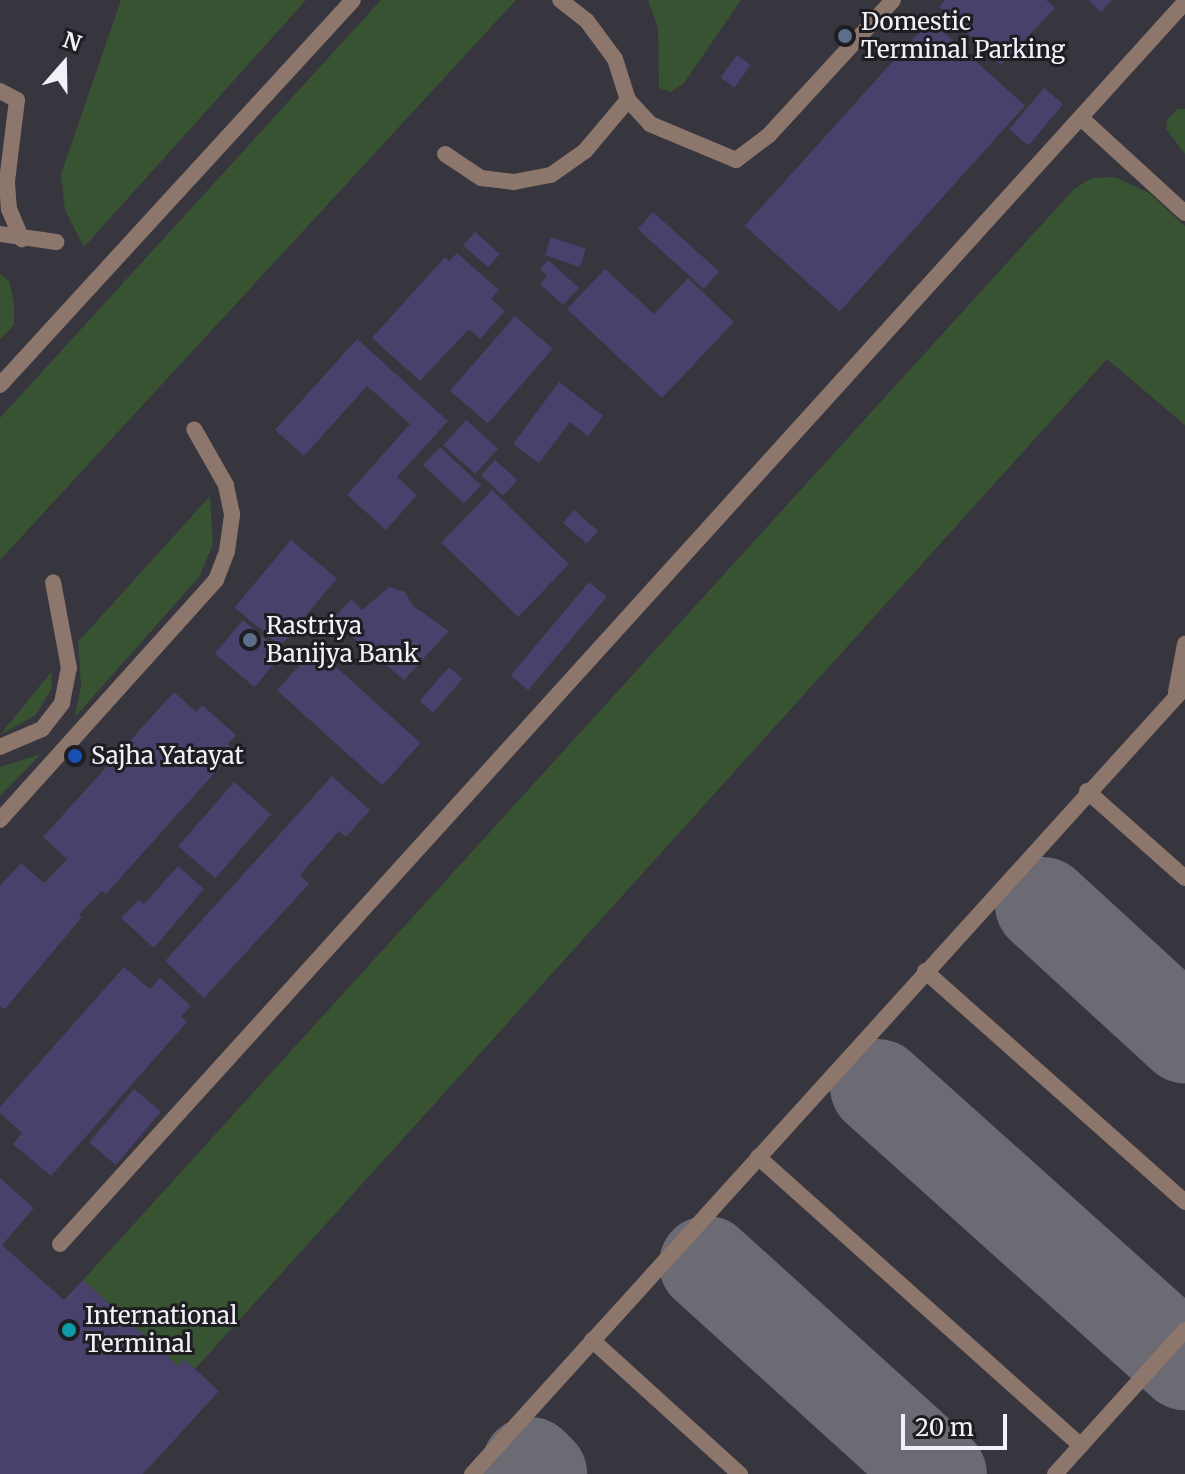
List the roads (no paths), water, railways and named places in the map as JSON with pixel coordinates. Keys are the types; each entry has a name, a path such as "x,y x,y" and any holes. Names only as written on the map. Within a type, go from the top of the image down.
{"street":[{"path":"0,385 353,0"},
{"path":"560,0 587,21 615,59 628,100 650,124 736,160 769,135 893,0"},
{"path":"60,1244 1185,2"},
{"path":"0,91 17,100 4,179 9,209 22,239"},
{"path":"445,154 481,178 514,182 551,175 585,151 628,100"},
{"path":"1081,118 1185,213"},
{"path":"0,234 56,242"},
{"path":"0,820 216,580 227,551 232,514 226,485 194,429"},
{"path":"0,747 42,729 62,703 69,668 53,582"},
{"path":"472,1474 1181,690 1185,644"},
{"path":"1087,791 1185,878"},
{"path":"925,971 1185,1202"},
{"path":"758,1157 1081,1446"},
{"path":"1055,1474 1185,1330"},
{"path":"592,1340 740,1474"}],"place":[{"name":"Domestic Terminal Parking","path":"845,36"},
{"name":"Rastriya Banijya Bank","path":"250,640"},
{"name":"Sajha Yatayat","path":"75,756"},
{"name":"International Terminal","path":"69,1330"}]}
